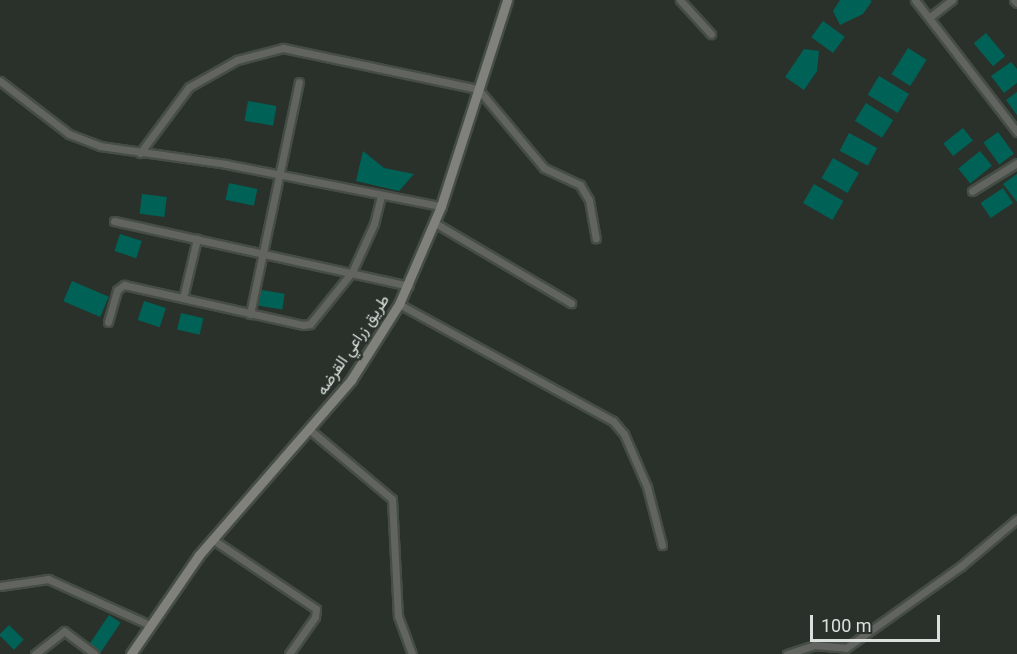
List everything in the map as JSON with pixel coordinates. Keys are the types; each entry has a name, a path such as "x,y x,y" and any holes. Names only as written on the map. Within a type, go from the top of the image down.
{"main road":[{"name":"طريق زراعي القرضه","path":"131,654 212,539 310,430 351,380 399,304 409,286 435,223 507,0"}],"street":[{"path":"680,0 711,34"},
{"path":"915,0 1017,132"},
{"path":"930,17 952,0"},
{"path":"140,153 189,87 237,60 283,48 478,89 544,168 580,185 589,200 596,238"},
{"path":"0,81 69,134 100,146 140,153 160,152 441,206"},
{"path":"250,314 277,174 299,81"},
{"path":"972,191 1017,163"},
{"path":"108,322 120,286 250,314 310,324 352,272 374,224 381,195"},
{"path":"114,221 409,286"},
{"path":"435,223 571,303"},
{"path":"183,298 197,239"},
{"path":"399,304 613,421 624,434 647,487 662,545"},
{"path":"310,430 392,499 398,616 408,653"},
{"path":"787,654 814,645 846,648 961,566 1017,519"},
{"path":"212,539 316,609 315,617 288,654"},
{"path":"0,586 48,579 150,625"},
{"path":"35,654 64,631 94,654"}],"building":[{"path":"840,0 872,1 863,14 840,25 833,11"},
{"path":"823,21 845,37 833,53 811,37"},
{"path":"986,33 1005,56 993,66 974,43"},
{"path":"908,48 927,60 910,86 892,74"},
{"path":"804,49 819,51 817,71 804,90 785,77"},
{"path":"1011,62 1017,69 1017,83 1004,93 991,76"},
{"path":"879,76 909,94 898,113 868,95"},
{"path":"1017,92 1017,115 1006,100"},
{"path":"248,101 277,106 273,126 245,121"},
{"path":"866,103 893,120 882,138 855,121"},
{"path":"963,128 973,141 953,156 943,143"},
{"path":"998,132 1014,154 999,164 983,143"},
{"path":"849,133 877,148 868,166 840,151"},
{"path":"363,151 384,168 414,174 399,191 356,181"},
{"path":"980,151 992,166 970,183 958,169"},
{"path":"833,158 859,173 847,193 822,178"},
{"path":"1017,174 1017,202 1003,184"},
{"path":"229,183 257,189 254,206 225,200"},
{"path":"814,184 843,201 832,220 803,203"},
{"path":"1003,188 1013,203 991,218 981,203"},
{"path":"142,194 167,197 164,217 140,214"},
{"path":"120,234 142,241 136,258 114,251"},
{"path":"72,281 109,297 100,317 63,301"},
{"path":"261,290 285,294 282,310 258,306"},
{"path":"144,301 166,308 160,327 138,320"},
{"path":"181,313 203,318 200,335 177,330"},
{"path":"109,615 121,623 100,654 88,647"},
{"path":"9,625 24,640 14,650 0,636"}]}
